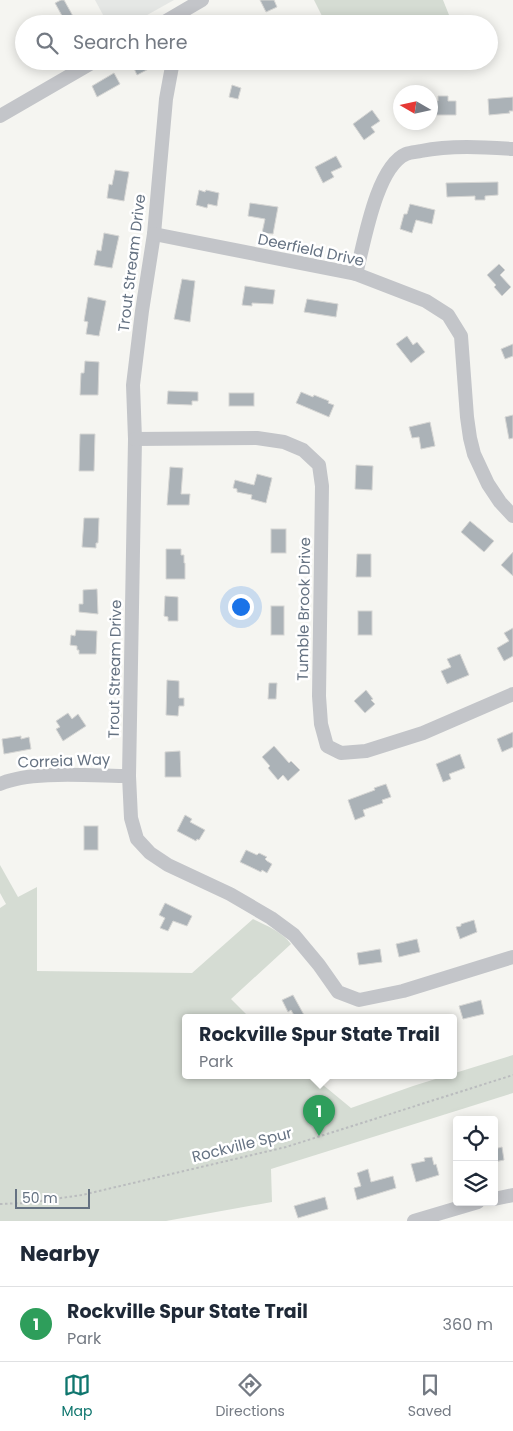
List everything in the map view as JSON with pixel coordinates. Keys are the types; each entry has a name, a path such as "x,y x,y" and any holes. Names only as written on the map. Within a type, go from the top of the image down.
{"street":[{"path":"183,15 202,0"},
{"path":"0,116 79,70"},
{"name":"Trout Stream Drive","path":"171,70 166,99 154,234 133,385 136,439 129,776 131,818 137,839 150,853 180,871 230,894 279,923 294,935 338,992 359,1000 403,991 513,957"},
{"path":"356,274 379,187 390,167 406,154 433,148 513,149"},
{"name":"Deerfield Drive","path":"154,234 356,274 426,301 448,315 461,336 467,417 474,454 488,484 500,502 513,516"},
{"name":"Tumble Brook Drive","path":"136,439 257,438 284,442 303,450 319,466 322,486 319,696 321,724 327,746 341,753 366,751 423,733 513,694"},
{"name":"Correia Way","path":"0,784 11,779 40,776 129,776"},
{"path":"498,1198 513,1195"},
{"path":"414,1221 465,1206"}],"path":[{"name":"Rockville Spur","path":"0,1204 26,1203 82,1195 286,1147 513,1075"}],"shaded area":[{"path":"95,0 174,0 147,15 103,15"},
{"path":"314,0 443,0 449,15 322,15"},
{"path":"0,865 18,897 37,887 37,971 192,973 253,919 274,929 287,939 291,944 231,999 246,1014 182,1014 182,1079 316,1079 351,1108 436,1079 457,1079 457,1072 513,1055 513,1093 271,1169 272,1202 166,1221 0,1221 0,908 6,904 0,893"}],"building":[{"path":"64,0 72,15 62,15 55,3"},
{"path":"260,0 274,0 277,7 266,12"},
{"path":"135,70 147,70 137,75"},
{"path":"114,73 120,84 97,97 92,86"},
{"path":"232,85 241,88 238,99 229,97"},
{"path":"438,96 448,96 448,101 456,101 456,115 438,115"},
{"path":"513,97 513,111 489,115 488,99"},
{"path":"372,110 380,121 371,127 375,132 364,140 353,124"},
{"path":"336,156 342,167 331,172 334,177 323,183 315,167"},
{"path":"115,170 129,172 124,201 107,198 109,184 112,185"},
{"path":"498,182 498,195 485,196 485,200 475,200 475,196 447,197 446,183"},
{"path":"199,190 219,193 217,206 208,204 207,208 196,205"},
{"path":"250,203 278,207 273,234 262,233 265,219 248,216"},
{"path":"410,204 435,210 432,224 416,220 412,233 400,229 404,214 407,214"},
{"path":"104,233 119,236 112,268 94,265 97,250 101,251"},
{"path":"499,264 505,270 500,275 511,287 502,296 494,287 496,285 487,275"},
{"path":"182,279 195,281 190,322 174,319"},
{"path":"245,286 275,290 273,304 252,303 252,306 242,305"},
{"path":"88,297 106,301 99,336 86,334 88,322 84,321"},
{"path":"307,299 338,304 336,317 304,312"},
{"path":"407,336 413,345 417,342 425,352 411,363 396,344"},
{"path":"513,344 513,356 505,359 501,349"},
{"path":"85,361 99,362 98,395 80,395 81,373 84,373"},
{"path":"168,391 198,392 198,401 192,401 192,405 167,404"},
{"path":"301,392 313,397 314,395 334,405 329,417 296,403"},
{"path":"229,393 254,393 254,406 229,406"},
{"path":"513,415 513,438 509,439 505,417"},
{"path":"430,422 435,446 421,449 419,437 412,438 409,427"},
{"path":"80,434 95,434 94,471 79,471"},
{"path":"356,465 373,466 372,490 355,489"},
{"path":"170,467 183,468 181,494 190,494 189,505 167,505"},
{"path":"257,474 272,478 266,503 251,499 252,495 237,492 237,489 233,488 235,480 254,485"},
{"path":"84,518 99,518 96,548 82,547"},
{"path":"470,521 494,541 484,552 461,532"},
{"path":"271,529 286,529 286,553 271,553"},
{"path":"166,549 181,549 181,555 184,555 185,579 166,579"},
{"path":"513,552 513,576 501,565"},
{"path":"357,554 371,554 371,577 356,577"},
{"path":"97,589 98,614 79,612 79,604 83,604 83,590"},
{"path":"165,596 178,597 178,621 168,621 168,617 164,616"},
{"path":"271,606 284,606 284,635 271,635"},
{"path":"358,611 372,611 372,635 358,635"},
{"path":"513,628 513,656 504,661 497,648 509,641 504,633"},
{"path":"76,630 97,631 96,654 79,654 77,646 70,645 71,635 75,636"},
{"path":"460,654 469,675 447,684 441,671 451,667 447,659"},
{"path":"167,680 179,681 179,698 184,698 184,706 179,706 178,716 166,715"},
{"path":"269,683 277,683 276,699 268,699"},
{"path":"366,690 375,704 365,713 354,701"},
{"path":"68,713 72,719 78,714 86,726 63,741 56,729 60,727 56,721"},
{"path":"513,732 513,747 502,752 497,739"},
{"path":"21,736 21,739 29,737 31,749 4,754 2,739"},
{"path":"274,746 289,763 291,761 300,770 288,781 283,775 278,780 262,757"},
{"path":"180,751 181,777 165,777 165,752"},
{"path":"460,754 465,768 449,774 451,779 443,782 436,764"},
{"path":"386,784 391,797 382,800 383,803 363,810 365,816 355,820 348,800"},
{"path":"185,815 192,819 190,822 205,830 199,840 197,839 196,841 177,831"},
{"path":"84,826 98,826 98,850 84,850"},
{"path":"246,850 267,857 265,859 272,864 267,873 240,862"},
{"path":"165,903 192,916 187,926 173,921 168,931 160,928 165,918 159,915"},
{"path":"474,920 477,932 460,939 456,927"},
{"path":"417,939 420,952 399,957 396,944"},
{"path":"380,949 382,962 359,965 357,953"},
{"path":"293,995 303,1014 293,1014 291,1010 288,1012 282,1000"},
{"path":"481,1000 484,1014 463,1019 459,1006"},
{"path":"502,1147 504,1160 498,1161 498,1148"},
{"path":"432,1157 439,1175 416,1182 411,1164 425,1161 424,1158"},
{"path":"368,1169 371,1182 393,1176 396,1188 357,1200 354,1188 361,1186 357,1173"},
{"path":"325,1197 328,1209 298,1218 294,1206"}],"place":[{"name":"Rockville Spur State Trail","path":"319,1136"}]}
